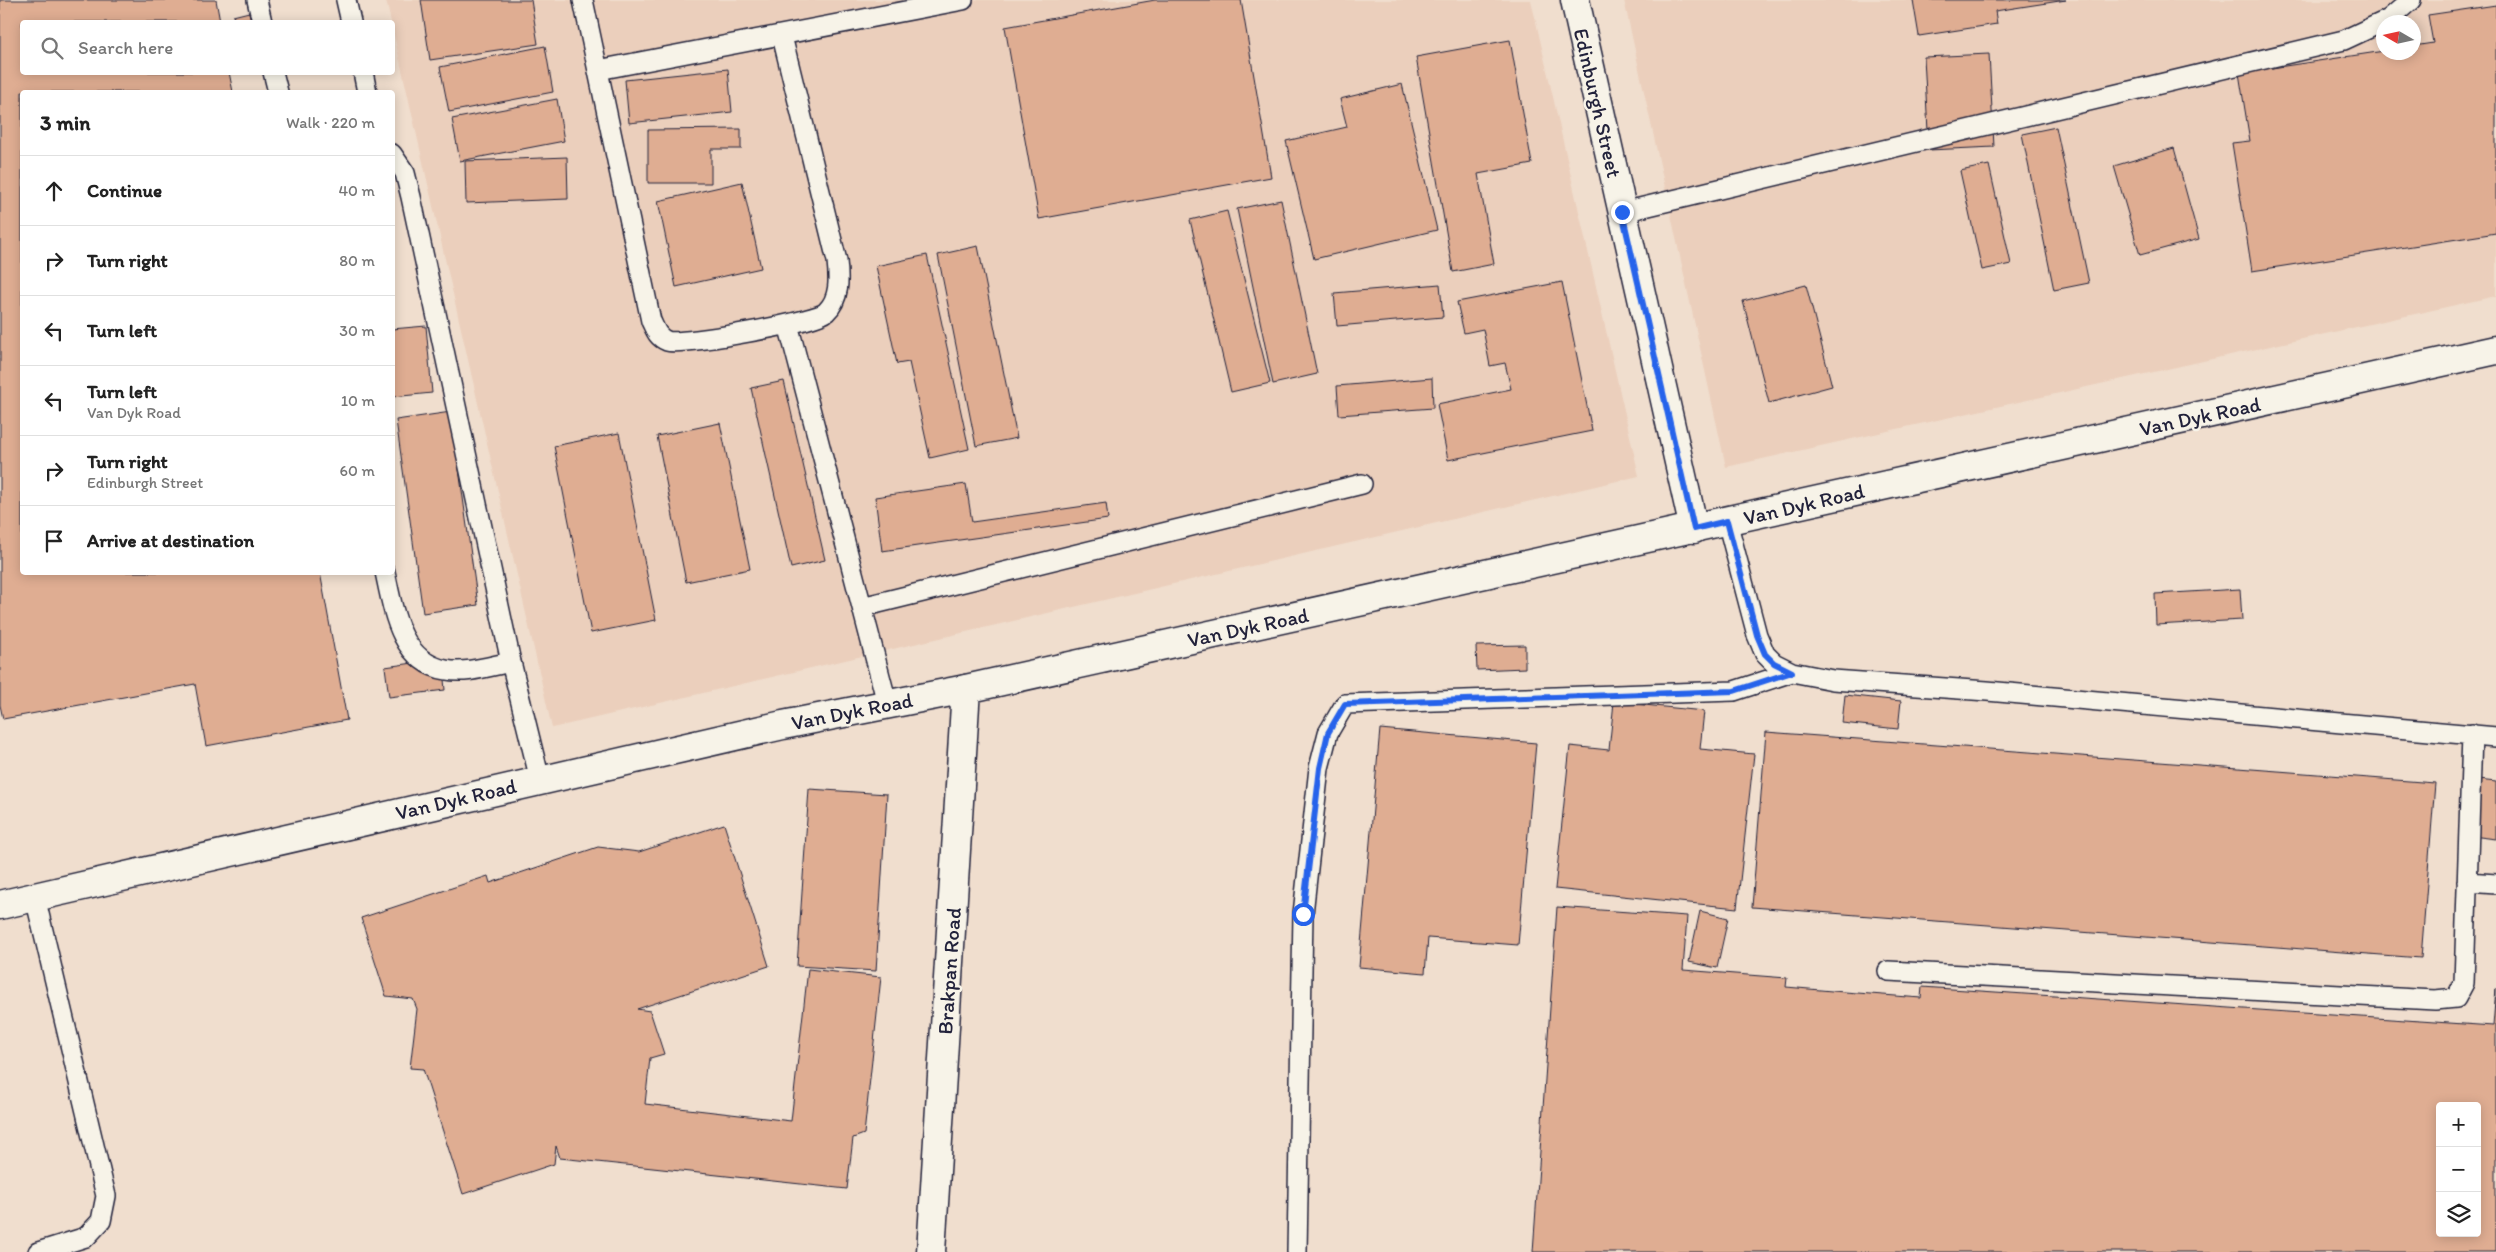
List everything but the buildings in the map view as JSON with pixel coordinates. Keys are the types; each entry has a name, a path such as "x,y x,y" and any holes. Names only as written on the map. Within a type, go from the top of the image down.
{"main road":[{"name":"Edinburgh Street","path":"1575,0 1694,529"},
{"name":"Van Dyk Road","path":"0,905 540,780 887,703 966,689 1694,529 2496,350"},
{"name":"Brakpan Road","path":"932,1252 966,689"}],"lane":[{"path":"257,0 262,20"},
{"path":"346,0 351,20"},
{"path":"583,0 651,321 657,334 667,341 680,342 788,324 825,313 834,299 839,281 837,261 782,36"},
{"path":"598,70 963,0"},
{"path":"1622,212 2344,40 2390,19 2411,0"},
{"path":"274,75 278,90"},
{"path":"364,75 368,90"},
{"path":"395,158 405,173 411,197 511,662 540,780"},
{"path":"788,324 887,703"},
{"path":"862,607 1362,484"},
{"path":"1727,521 1757,635 1765,654 1774,663 1792,672 1833,680 1987,691 2496,737"},
{"path":"386,575 399,630 411,650 426,662 445,670 466,670 511,662"},
{"path":"1297,1252 1303,914 1320,768 1328,733 1345,704 1734,691 1792,672"},
{"path":"1888,971 2435,1000 2456,998 2464,983 2472,734"},
{"path":"2467,882 2496,884"},
{"path":"35,897 106,1196 101,1220 86,1237 38,1252"}],"shaded area":[{"path":"386,0 1531,0 1639,476 552,728 395,39 395,20 391,20"},
{"path":"1624,0 2496,0 2496,296 1726,467"}],"route":[{"path":"1303,914 1320,768 1328,733 1345,704 1734,691 1792,672 1774,663 1765,654 1757,635 1727,521 1694,529 1622,212"}]}
